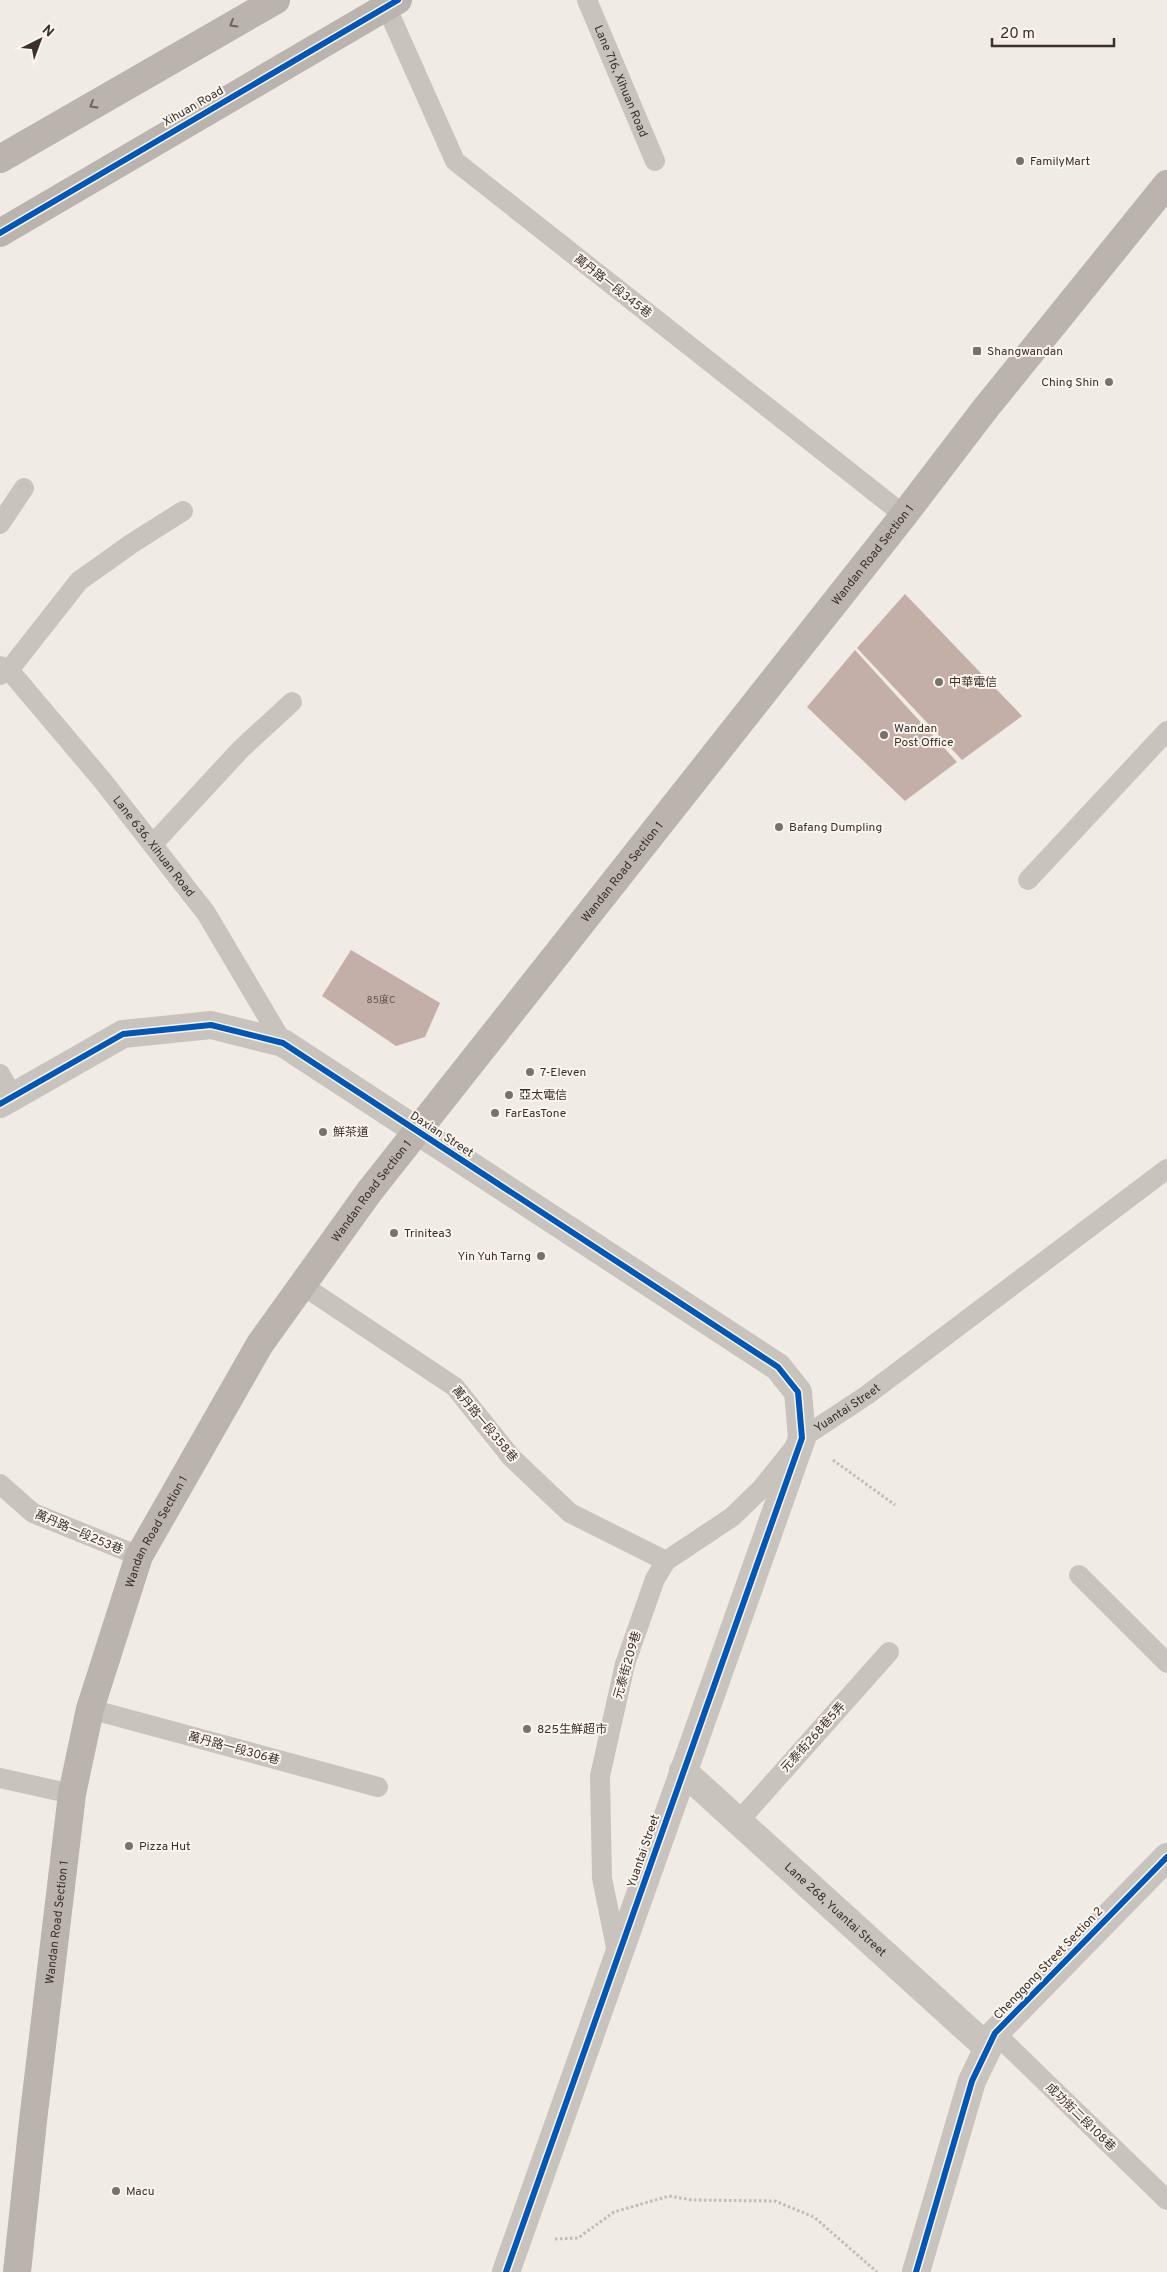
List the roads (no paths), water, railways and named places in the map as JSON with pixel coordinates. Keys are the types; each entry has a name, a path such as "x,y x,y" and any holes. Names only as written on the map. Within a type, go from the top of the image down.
{"main road":[{"path":"0,159 276,0"},
{"name":"Xihuan Road","path":"0,232 392,3"},
{"name":"Wandan Road Section 1","path":"17,2272 72,1794 90,1709 139,1556 260,1344 369,1192 904,515 985,409 1167,184"}],"street":[{"name":"Daxian Street","path":"4,1092 123,1034 212,1025 283,1044 778,1367 798,1392 802,1438"},
{"name":"Yuantai Street","path":"506,2272 802,1438"},
{"name":"Lane 268, Yuantai Street","path":"683,1771 738,1822 991,2041"},
{"name":"Chenggong Street Section 2","path":"916,2272 972,2081 991,2041 1167,1857"}],"lane":[{"name":"Lane 716, Xihuan Road","path":"587,0 655,160"},
{"name":"萬丹路一段345巷","path":"392,3 455,161 904,515"},
{"path":"0,524 24,488"},
{"path":"3,670 78,581 183,511"},
{"name":"Lane 636, Xihuan Road","path":"3,670 102,780 206,913 283,1044"},
{"path":"153,844 241,749 292,702"},
{"path":"1028,880 1167,731"},
{"name":"Yuantai Street","path":"802,1438 875,1389 1167,1169"},
{"name":"萬丹路一段358巷","path":"302,1285 455,1386 510,1457 570,1513 666,1561"},
{"name":"元泰街209巷","path":"618,1957 602,1878 600,1776 625,1664 655,1579 666,1561 732,1517 761,1488 802,1438"},
{"name":"萬丹路一段253巷","path":"0,1484 33,1513 139,1556"},
{"path":"1079,1575 1167,1663"},
{"name":"元泰街268巷5弄","path":"738,1822 889,1652"},
{"name":"萬丹路一段306巷","path":"90,1709 378,1787"},
{"path":"0,1778 72,1794"},
{"name":"成功街二段108巷","path":"991,2041 1167,2200"}],"place":[{"name":"FamilyMart","path":"1020,161"},
{"name":"Shangwandan","path":"977,351"},
{"name":"Ching Shin","path":"1109,382"},
{"name":"中華電信","path":"939,682"},
{"name":"Wandan Post Office","path":"884,735"},
{"name":"Bafang Dumpling","path":"779,827"},
{"name":"7-Eleven","path":"530,1072"},
{"name":"亞太電信","path":"509,1095"},
{"name":"FarEasTone","path":"495,1113"},
{"name":"鮮茶道","path":"323,1132"},
{"name":"Trinitea3","path":"394,1233"},
{"name":"Yin Yuh Tarng","path":"541,1256"},
{"name":"825生鮮超市","path":"527,1729"},
{"name":"Pizza Hut","path":"129,1846"},
{"name":"Macu","path":"116,2191"}]}
